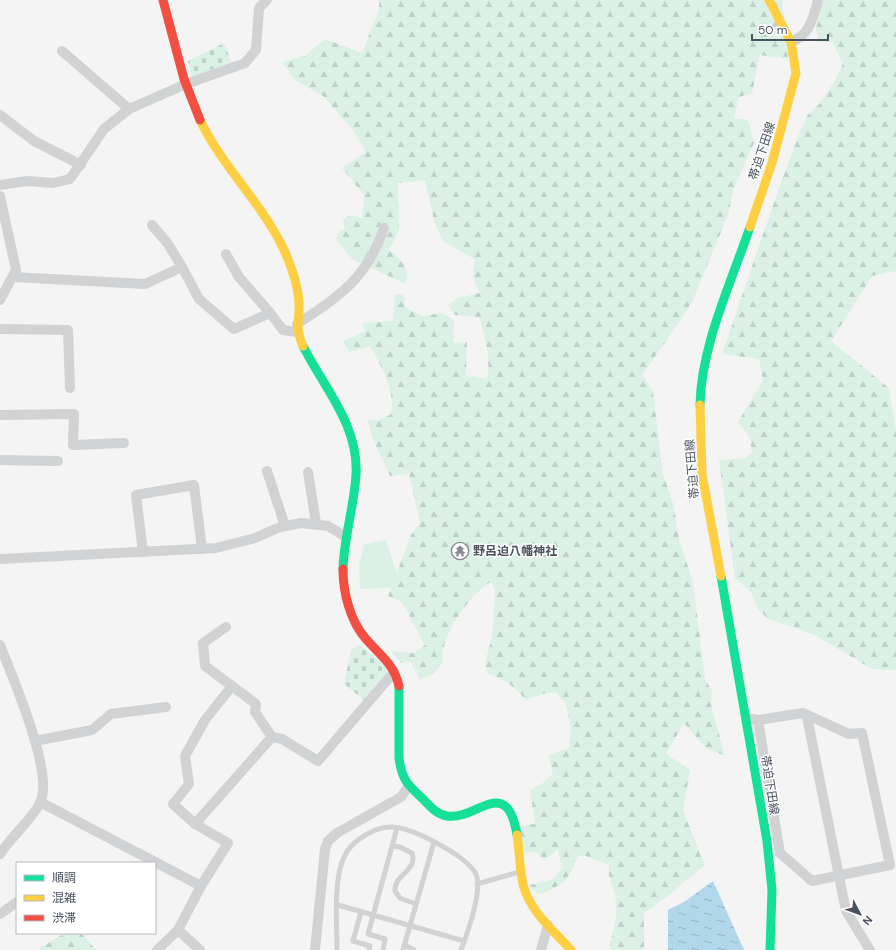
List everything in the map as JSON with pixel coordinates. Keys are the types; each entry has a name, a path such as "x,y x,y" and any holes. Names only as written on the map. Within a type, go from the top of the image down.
{"street":[{"path":"162,0 194,108 218,155 271,224 290,264 299,301 297,328 350,430 356,462 356,489 346,537 342,572 354,622 365,638 389,660 399,688 401,761 404,779 409,786 442,816 451,817 463,815 487,803 502,804 507,809 514,821 520,871 527,895 548,925 571,950"},
{"path":"0,185 27,182 53,183 70,179 104,129 129,109 186,84 245,63 256,50 259,8 266,0"},
{"name":"帯迫下田線","path":"770,0 791,42 796,73 790,101 772,163 716,325 705,364 700,403 702,474 747,718 767,841 771,883 770,950"},
{"path":"791,42 802,38 811,23 818,0"},
{"path":"62,51 129,109"},
{"path":"0,115 34,141 80,165"},
{"path":"0,196 16,270 0,300"},
{"path":"152,225 168,244 199,299 234,329 270,313"},
{"path":"226,254 239,277 284,330 297,328 349,286 363,271 378,247 384,228"},
{"path":"13,277 145,284 182,268"},
{"path":"0,329 68,330 70,388"},
{"path":"0,415 74,414 73,445 124,443"},
{"path":"0,460 58,461"},
{"path":"267,470 285,526"},
{"path":"308,472 316,523"},
{"path":"143,552 136,495 194,484 202,549"},
{"path":"0,559 216,548 255,538 285,526 301,523 316,523 328,526 346,537"},
{"path":"226,627 203,643 205,666 256,704 255,712 272,737 282,739 318,761 394,672"},
{"path":"0,645 35,741 42,766 40,802 0,852"},
{"path":"157,950 178,930 201,886 228,843 195,824 173,804 189,784 185,756 205,720 232,686"},
{"path":"35,741 92,730 111,714 166,707"},
{"path":"747,718 758,720 803,713 807,717 849,734 862,733 890,865 838,877 812,881 780,853 758,720"},
{"path":"807,717 838,877 846,910 870,950"},
{"path":"195,824 272,737"},
{"path":"315,950 325,849 328,841 337,833 401,796 409,786"},
{"path":"40,802 155,862"},
{"path":"156,863 201,886"},
{"path":"0,914 16,903"},
{"path":"541,950 548,925"},
{"path":"178,930 200,950"}],"lane":[{"path":"337,950 338,871 351,845 364,835 392,827 434,842 457,854 476,874 478,889 475,905 460,950"},
{"path":"383,950 385,940 368,934 397,828"},
{"path":"414,950 404,947 434,842"},
{"path":"393,846 400,847 412,853 414,859 411,867 398,880 395,886 395,891 400,898 416,904"},
{"path":"477,884 520,871"},
{"path":"338,905 464,941"},
{"path":"361,912 353,941 370,946 369,950"}],"green space":[{"path":"379,0 782,0 788,59 760,55 752,93 739,97 734,118 748,120 754,143 733,190 728,215 693,300 642,375 653,391 663,474 674,506 679,539 693,582 705,679 712,691 711,705 725,756 706,748 684,723 666,754 690,770 683,811 705,865 644,913 644,950 612,950 609,947 615,922 616,902 610,879 609,865 586,856 578,856 568,877 560,885 538,895 529,885 552,880 562,868 558,850 544,860 536,852 525,853 519,826 535,824 530,790 543,783 553,773 548,755 569,748 571,729 566,704 555,692 542,694 526,700 509,684 488,674 485,663 492,637 495,590 491,582 477,593 457,618 444,645 442,663 438,669 420,680 410,661 401,663 390,651 414,653 425,645 402,602 388,596 411,535 420,523 409,474 390,476 372,437 368,420 379,420 391,414 391,397 383,370 370,346 349,352 343,341 365,331 362,323 393,321 395,294 404,294 405,307 422,316 442,313 454,320 453,343 467,342 466,375 487,379 488,356 479,317 455,315 448,305 458,298 480,293 474,277 476,260 443,241 434,221 425,180 398,183 399,229 389,250 404,264 406,268 406,284 353,260 336,239 340,230 345,230 343,220 350,215 362,218 364,195 342,168 366,152 352,129 323,96 295,80 282,62 305,56 325,39 362,53 379,9"},
{"path":"820,0 896,0 896,271 872,276 831,341 889,388 896,431 896,670 872,669 813,634 768,619 758,609 751,592 735,578 719,460 746,458 752,452 750,438 738,422 763,380 759,359 722,354 798,137 807,116 820,103 836,79 843,63 832,42 819,42 816,30"},
{"path":"224,43 231,62 191,77 188,61"},
{"path":"386,540 401,587 360,589 359,565 364,544"},
{"path":"360,645 386,666 387,672 364,700 344,684 351,650"},
{"path":"63,934 82,934 96,950 37,950"}],"water":[{"path":"713,881 744,950 668,950 668,910 684,902"}],"traffic: fast":[{"path":"700,405 702,383 711,338 750,227"},
{"path":"303,346 330,392 346,423 352,440 356,475 345,545 343,569"},
{"path":"721,576 767,841 772,890 770,950"},
{"path":"399,686 399,758 402,772 409,785 434,809 447,816 458,816 489,804 498,803 506,807 512,817 517,835"}],"traffic: slow":[{"path":"750,227 772,163 796,73 791,42 769,0"},
{"path":"200,120 220,155 276,234 285,252 296,283 299,302 298,328 303,346"},
{"path":"700,405 702,474 721,576"},
{"path":"517,835 521,875 524,888 532,906 571,950"}],"traffic: jam":[{"path":"163,0 184,79 200,120"},
{"path":"343,569 344,587 348,606 356,624 360,632 390,666 397,678 399,686"}],"place":[{"name":"野呂迫八幡神社","path":"460,551"}]}
